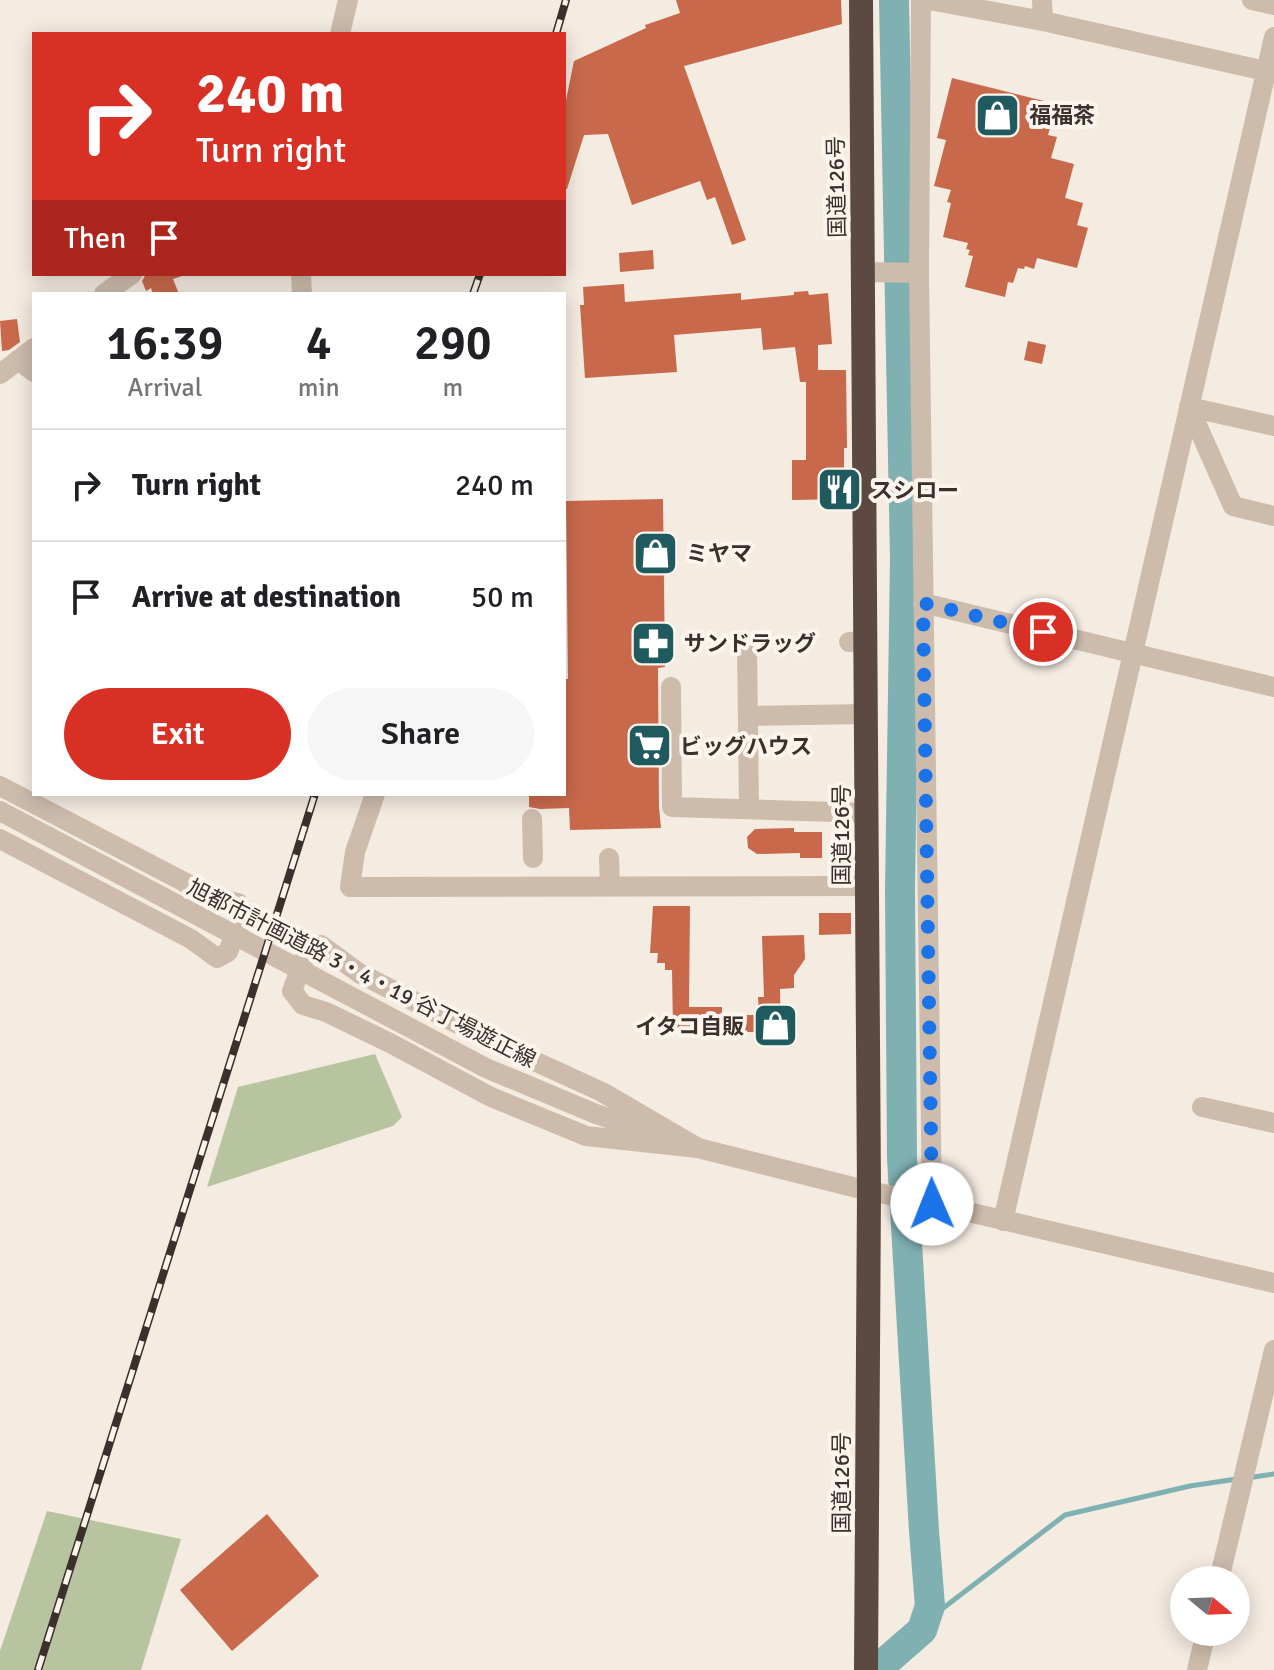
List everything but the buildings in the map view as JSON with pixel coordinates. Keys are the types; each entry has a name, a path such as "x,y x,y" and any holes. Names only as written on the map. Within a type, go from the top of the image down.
{"highway":[{"name":"国道126号","path":"861,0 863,272 856,527 857,642 866,714 869,1191 866,1670"}],"street":[{"path":"340,32 348,0"},
{"path":"921,0 919,273 929,1203"},
{"path":"929,0 1043,21 1270,72"},
{"path":"1042,0 1043,21"},
{"path":"1252,0 1274,5"},
{"path":"1003,1221 1189,407 1270,72 1274,37"},
{"path":"863,272 919,273"},
{"path":"107,292 129,276"},
{"path":"0,374 29,360"},
{"path":"1189,407 1274,426"},
{"path":"1189,407 1233,506 1274,516"},
{"path":"923,603 1274,687"},
{"path":"747,643 749,809"},
{"path":"671,687 672,807 866,813"},
{"path":"749,716 866,714"},
{"path":"0,786 215,898 238,903 242,916 228,952 217,958 191,939 0,839"},
{"path":"374,796 355,852 350,887 867,886"},
{"name":"旭都市計画道路 3・4・19 谷丁場遊正線","path":"0,811 486,1068 596,1114 698,1148 869,1191 1274,1283"},
{"path":"532,819 533,858"},
{"path":"609,858 610,886"},
{"path":"321,945 359,973 493,1042 602,1092 698,1148 586,1136 491,1097 390,1043 326,1012 303,1005 292,991 307,951 321,945"},
{"path":"1202,1107 1274,1123"},
{"path":"1222,1566 1274,1350"},
{"path":"1197,1670 1203,1646"}],"green space":[{"path":"375,1054 402,1117 393,1126 207,1187 238,1087"},
{"path":"47,1511 181,1539 141,1670 0,1670 0,1651"}],"waterway":[{"path":"876,1670 922,1630 930,1606 902,1158 900,891 905,559 894,0"},
{"path":"1247,1478 1274,1474"},
{"path":"925,1622 1065,1515 1190,1486 1237,1479"}],"railway":[{"path":"557,32 566,0"},
{"path":"474,292 479,276"},
{"path":"38,1670 314,796"}],"place":[{"name":"福福茶","path":"998,115"},
{"name":"スシロー","path":"840,490"},
{"name":"ミヤマ","path":"655,553"},
{"name":"サンドラッグ","path":"653,643"},
{"name":"ビッグハウス","path":"649,746"},
{"name":"イタコ自販","path":"775,1026"}],"route":[{"path":"932,1204 923,603 1043,632"}]}
